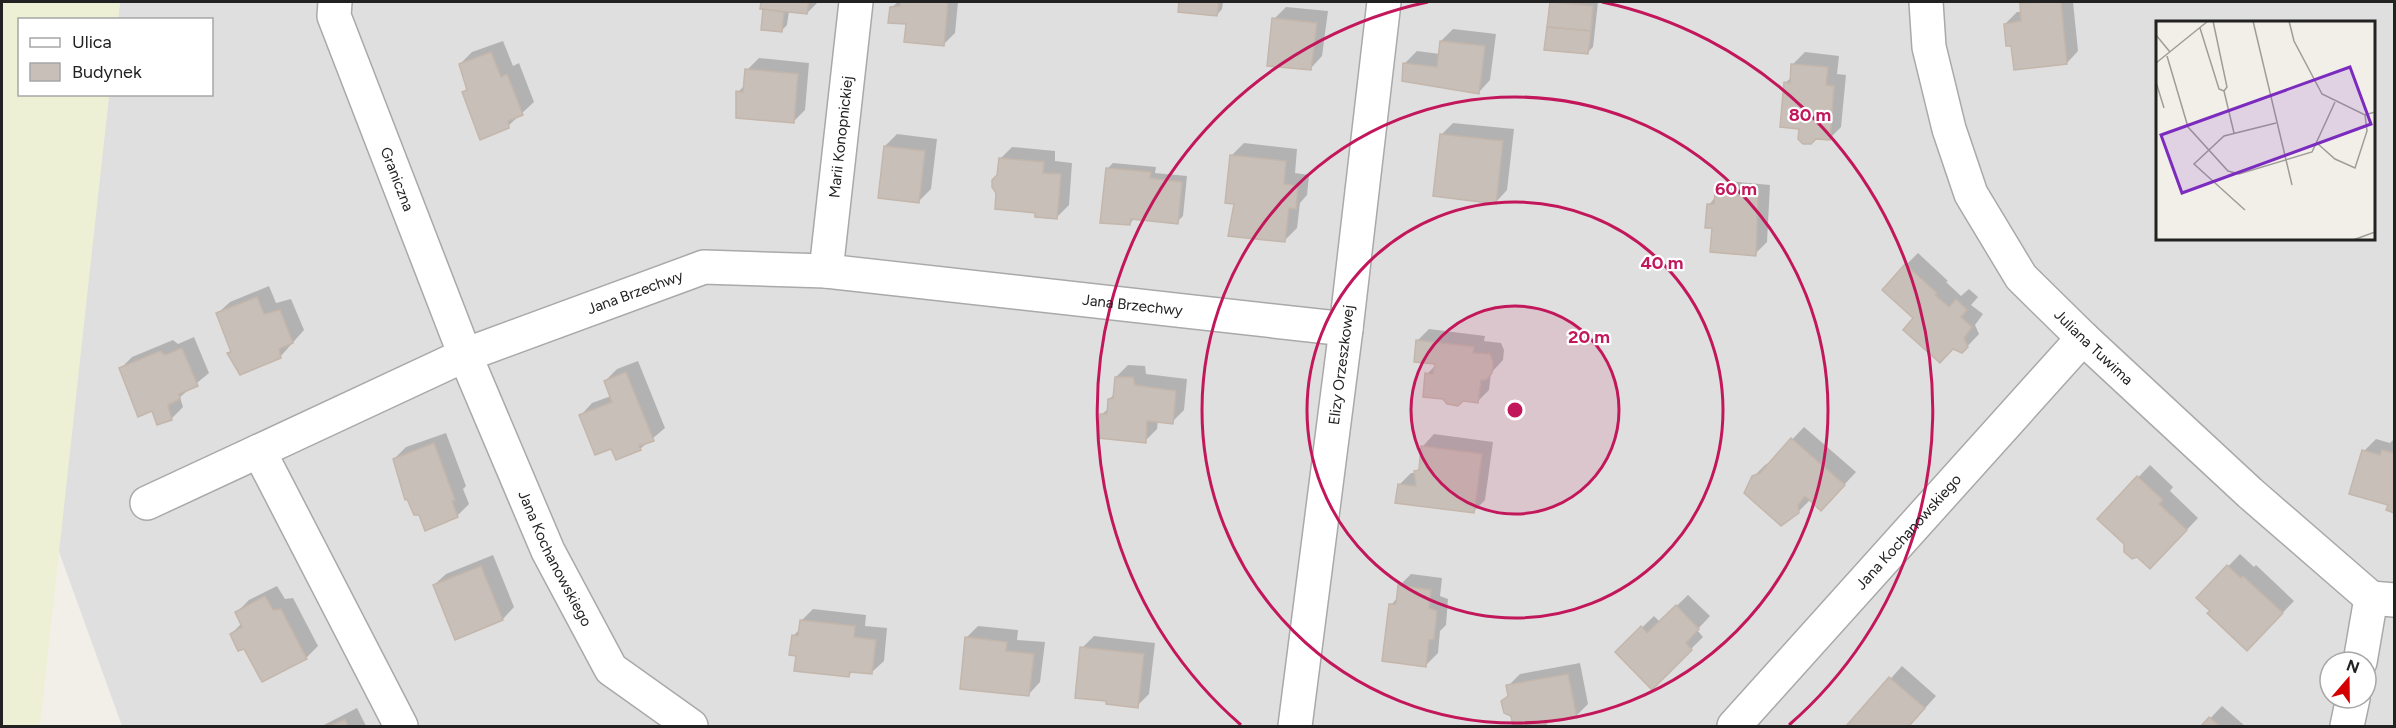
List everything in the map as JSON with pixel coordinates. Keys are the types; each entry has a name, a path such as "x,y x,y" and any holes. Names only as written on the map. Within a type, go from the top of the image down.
{"street":[{"name":"Graniczna","path":"335,2 334,16 465,355"},
{"name":"Marii Konopnickiej","path":"826,271 856,2"},
{"name":"Elizy Orzeszkowej","path":"1295,726 1346,329 1384,2"},
{"name":"Juliana Tuwima","path":"1926,2 1929,47 1949,129 1971,194 2021,277 2083,338 2250,493 2383,599"},
{"name":"Jana Brzechwy","path":"147,503 465,355 704,267 826,271 1346,329"},
{"name":"Jana Kochanowskiego","path":"1734,726 2083,338"},
{"name":"Jana Kochanowskiego","path":"465,355 548,551 610,669 691,726"},
{"path":"259,451 401,726"},
{"path":"2364,650 2383,599"},
{"path":"2347,726 2350,710"}],"shaded area":[{"path":"120,2 2394,2 2394,726 122,726 58,549 109,96 213,96 213,18 118,18"}],"green space":[{"path":"2,2 120,2 118,18 18,18 18,96 109,96 40,726 2,726"}],"building":[{"path":"761,2 809,2 807,14 760,9"},
{"path":"900,2 948,2 944,46 904,42 906,24 888,23 890,7 900,6"},
{"path":"1179,2 1219,2 1217,16 1178,12"},
{"path":"1550,2 1593,6 1591,31 1547,27"},
{"path":"2061,2 2067,64 2014,70 2011,46 2006,46 2004,24 2021,21 2020,3"},
{"path":"763,9 784,12 782,32 761,30"},
{"path":"1272,18 1317,23 1311,70 1267,66"},
{"path":"1547,27 1591,31 1588,54 1544,50"},
{"path":"1440,41 1485,46 1479,94 1402,81 1403,63 1437,67"},
{"path":"491,52 501,77 507,74 523,115 508,121 509,128 480,140 462,92 467,90 459,64"},
{"path":"1791,64 1828,67 1826,85 1834,86 1830,140 1816,139 1811,144 1803,144 1798,139 1799,129 1780,127 1784,82 1790,83"},
{"path":"745,69 798,74 794,123 736,118 736,91 743,92"},
{"path":"1440,134 1503,141 1496,204 1433,196"},
{"path":"884,146 925,151 919,203 878,198"},
{"path":"1230,155 1286,161 1284,184 1298,186 1296,209 1289,208 1285,242 1228,236 1234,204 1225,203"},
{"path":"999,158 1044,162 1043,173 1061,174 1057,219 1035,217 1035,213 995,209 996,193 992,187 992,180 997,175"},
{"path":"1106,168 1151,172 1150,178 1182,182 1178,224 1131,219 1130,225 1100,223"},
{"path":"1715,193 1758,196 1756,256 1710,252 1712,228 1705,228 1707,204 1714,204"},
{"path":"1905,264 1949,307 1956,299 1967,310 1961,317 1972,327 1964,338 1968,347 1962,353 1953,349 1940,363 1903,330 1913,318 1882,290"},
{"path":"257,297 264,314 280,310 293,343 279,349 281,358 240,375 227,353 231,352 216,313"},
{"path":"1416,340 1474,347 1473,353 1490,354 1493,362 1492,373 1486,380 1481,380 1478,403 1463,401 1458,406 1447,404 1443,399 1423,397 1425,373 1433,374 1435,364 1414,362"},
{"path":"182,348 198,386 179,394 180,399 168,405 172,420 157,425 152,411 138,417 119,368 160,351 165,355"},
{"path":"626,372 654,441 639,446 641,450 616,460 611,449 595,455 579,415 612,402 604,381"},
{"path":"1115,377 1133,377 1135,385 1176,391 1173,424 1147,421 1146,443 1098,438 1100,414 1107,414 1108,399 1113,398"},
{"path":"1791,438 1845,485 1821,511 1805,496 1798,505 1799,513 1781,526 1744,493 1752,476 1760,473"},
{"path":"434,443 455,500 452,501 458,517 425,531 419,515 414,515 407,499 405,500 393,459"},
{"path":"1421,446 1482,454 1474,513 1395,503 1398,484 1416,486 1414,471 1419,470"},
{"path":"2362,450 2380,455 2382,450 2394,453 2394,513 2386,510 2388,505 2349,494"},
{"path":"2137,476 2163,500 2159,504 2187,530 2150,569 2137,557 2132,559 2124,552 2124,544 2097,519"},
{"path":"2227,565 2241,578 2243,576 2283,613 2247,651 2207,613 2210,611 2196,598"},
{"path":"481,566 503,620 455,640 433,585"},
{"path":"1398,585 1431,590 1429,608 1437,611 1434,639 1429,640 1426,667 1382,661 1389,604 1396,604"},
{"path":"265,596 273,610 281,609 307,659 262,682 244,649 238,651 230,634 242,627 235,612"},
{"path":"1676,605 1699,629 1686,643 1692,650 1652,690 1615,652 1641,626 1647,633"},
{"path":"800,620 855,626 854,637 876,640 872,674 850,672 849,677 794,671 796,656 789,655 792,635 798,636"},
{"path":"965,637 1007,642 1006,651 1034,654 1029,696 960,689"},
{"path":"1080,647 1144,654 1138,708 1106,704 1106,701 1075,698"},
{"path":"1568,674 1577,718 1544,723 1545,726 1513,726 1511,716 1504,713 1501,701 1508,696 1506,685"},
{"path":"1889,677 1925,708 1909,726 1848,726 1847,725"},
{"path":"2209,717 2220,726 2201,726"},
{"path":"345,719 348,726 330,726"}]}
